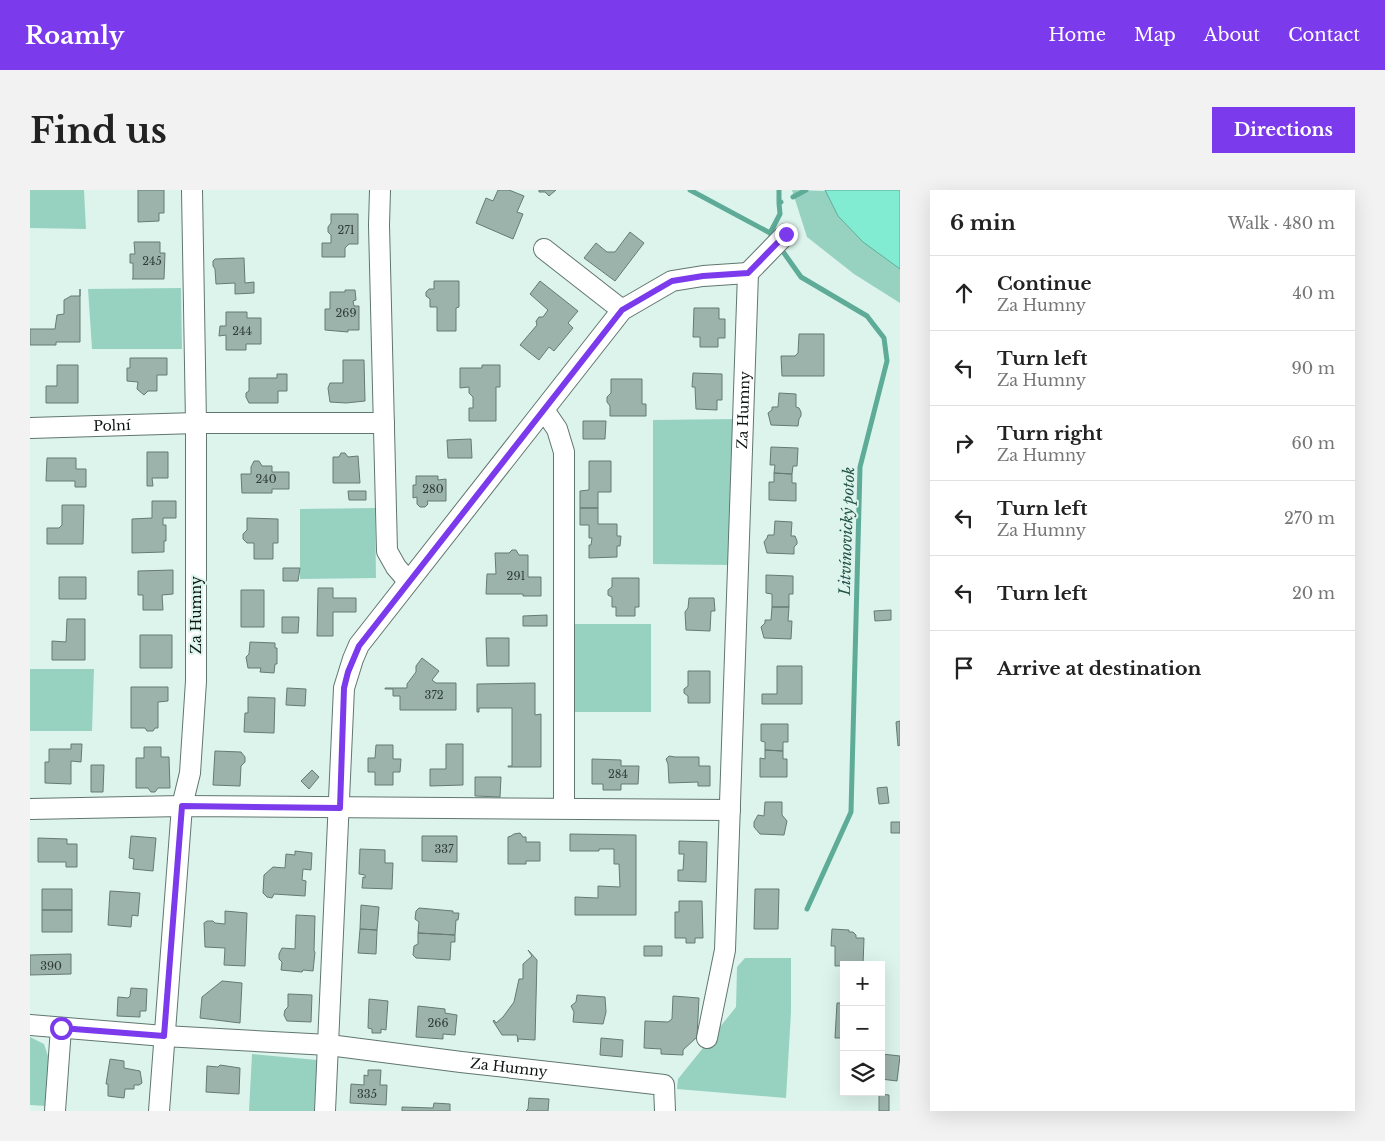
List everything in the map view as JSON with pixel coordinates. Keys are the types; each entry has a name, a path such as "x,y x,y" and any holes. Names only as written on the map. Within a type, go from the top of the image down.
{"street":[{"name":"Za Humny","path":"159,1111 182,806 190,773 196,681 196,423 192,190"},
{"path":"380,190 379,225 387,551 396,567 408,581"},
{"path":"325,1111 344,688 348,672 359,646 622,310 672,281 703,276 748,273 786,234"},
{"path":"544,249 622,310"},
{"name":"Za Humny","path":"707,1038 725,950 748,273"},
{"path":"544,410 557,429 564,452 564,808"},
{"path":"196,423 384,424"},
{"name":"Polní","path":"30,428 196,423"},
{"path":"30,809 182,806 730,810"},
{"path":"30,1025 61,1028 55,1111"},
{"name":"Za Humny","path":"61,1028 328,1045 664,1085 665,1111"}],"shaded area":[{"path":"30,190 84,190 86,229 30,228"},
{"path":"792,190 826,191 838,216 863,242 900,269 900,303 854,274 807,237"},
{"path":"825,190 900,190 900,269 863,242 838,216"},
{"path":"181,288 182,349 92,349 88,289"},
{"path":"734,419 730,565 653,564 653,420"},
{"path":"375,508 376,578 300,579 300,509"},
{"path":"570,624 651,624 651,712 570,712"},
{"path":"30,669 94,669 92,731 30,731"},
{"path":"745,958 791,958 791,1012 786,1098 677,1089 678,1079 736,1007 737,967"},
{"path":"30,1037 44,1044 50,1062 46,1106 30,1105"},
{"path":"252,1054 317,1060 314,1111 249,1111"}],"building":[{"path":"138,190 164,190 164,213 159,213 159,221 138,222"},
{"path":"498,190 509,190 524,196 517,212 523,214 513,239 476,223 486,198 493,201"},
{"path":"539,190 556,190 549,196 545,192 539,192"},
{"path":"331,214 358,214 358,244 349,244 345,248 345,257 322,257 322,243 331,243 328,227 331,223"},
{"path":"630,232 644,243 615,281 584,258 596,243 607,252 615,252"},
{"path":"134,242 160,242 160,253 165,253 164,279 132,279 133,263 130,263 130,254 135,254"},
{"path":"244,258 245,283 254,282 254,293 235,294 235,283 216,284 213,266 215,259"},
{"path":"434,281 459,281 459,307 456,308 456,331 437,331 437,307 430,307 430,299 426,296 426,292 429,289 434,289"},
{"path":"540,281 578,311 568,323 573,328 554,351 549,347 539,360 520,345 537,325 536,321 539,317 543,317 548,310 530,294"},
{"path":"345,290 355,290 356,300 353,301 354,306 359,306 359,330 348,330 348,332 325,330 325,309 330,309 330,292 345,292"},
{"path":"71,296 80,296 80,342 56,342 56,345 30,345 30,329 55,329 57,315 64,314 64,300"},
{"path":"694,308 719,308 719,319 725,319 725,338 718,338 718,347 700,347 700,337 693,337"},
{"path":"226,312 247,312 247,318 261,318 261,344 246,344 246,350 226,350 226,335 219,336 220,326 226,326"},
{"path":"799,334 824,334 824,376 782,376 781,356 795,356 798,353"},
{"path":"130,358 167,358 167,375 157,375 157,391 148,391 144,395 137,389 138,382 127,381 127,368 130,368"},
{"path":"343,360 364,360 365,401 330,402 328,388 330,383 343,383"},
{"path":"57,365 78,365 78,403 46,403 46,386 57,386"},
{"path":"482,365 500,365 500,387 496,387 496,421 469,421 469,408 473,408 473,397 469,393 469,387 460,388 460,368 482,368"},
{"path":"693,373 722,374 722,400 717,400 717,410 696,409 695,387 692,387"},
{"path":"277,374 287,374 287,391 278,391 278,403 249,403 246,393 249,391 249,378 277,378"},
{"path":"611,379 642,379 642,404 646,404 646,416 610,416 610,406 607,402 607,397 611,393"},
{"path":"779,393 796,394 796,407 801,412 798,426 771,425 768,413 772,410 772,407 778,407"},
{"path":"583,421 606,421 605,439 583,439"},
{"path":"471,439 472,458 448,458 447,440"},
{"path":"771,447 798,448 797,466 793,466 792,474 774,473 775,465 770,465"},
{"path":"147,452 168,452 168,478 152,478 153,486 147,486"},
{"path":"341,453 345,453 348,457 358,456 360,483 333,483 333,457 339,457"},
{"path":"47,458 76,458 76,469 86,469 86,487 75,487 75,481 46,481"},
{"path":"254,461 259,461 262,466 272,466 272,472 289,472 289,489 272,489 272,493 242,493 241,474 251,474 251,467"},
{"path":"589,461 611,461 611,492 598,492 598,508 580,508 580,491 589,490"},
{"path":"774,473 792,474 792,483 796,483 796,501 769,500 769,482 774,482"},
{"path":"416,476 438,476 438,480 446,479 446,501 427,501 428,504 425,507 420,507 417,504 417,497 413,498 413,485 416,485"},
{"path":"348,491 366,491 366,500 349,500"},
{"path":"152,501 176,501 176,518 163,518 163,525 166,525 164,552 132,553 132,519 152,518"},
{"path":"62,505 84,505 83,544 47,544 47,528 59,528 62,525"},
{"path":"580,508 598,508 598,524 617,524 617,536 621,536 620,546 617,546 617,557 589,558 589,545 591,545 592,538 589,538 589,525 580,525"},
{"path":"247,518 278,519 278,543 273,543 273,559 254,559 254,543 247,543 243,539 243,534 247,530"},
{"path":"775,521 792,522 791,536 795,536 797,541 794,547 794,554 767,553 764,542 768,535 774,535"},
{"path":"512,550 516,550 519,555 528,555 528,577 541,577 541,596 486,594 487,574 496,574 495,553 509,553"},
{"path":"283,568 300,568 298,581 283,581"},
{"path":"173,570 173,594 162,595 163,610 143,610 143,595 138,595 138,571"},
{"path":"766,575 793,576 793,594 789,594 789,607 772,607 772,594 766,593"},
{"path":"59,577 86,577 86,599 59,599"},
{"path":"612,578 639,578 639,607 635,607 635,616 616,616 616,607 612,607 612,597 608,595 608,590 612,587"},
{"path":"318,588 333,588 333,598 356,598 356,612 333,612 333,636 317,636"},
{"path":"241,590 264,590 264,627 241,627"},
{"path":"689,598 714,598 715,611 711,611 710,631 686,630 685,612 688,608"},
{"path":"772,607 789,607 788,621 792,621 791,639 764,638 761,627 765,620 771,620"},
{"path":"891,610 891,620 875,621 874,611"},
{"path":"547,615 547,626 523,626 523,616"},
{"path":"282,617 299,617 298,633 282,633"},
{"path":"67,619 85,619 85,660 52,660 52,641 66,642"},
{"path":"140,635 172,635 172,668 140,668"},
{"path":"486,638 509,638 509,666 487,666"},
{"path":"250,642 275,643 275,648 277,648 277,664 275,664 274,673 260,672 261,668 248,668 246,657 249,654"},
{"path":"422,658 439,671 432,680 436,683 456,683 456,710 400,710 400,696 393,696 393,689 385,689 407,688 407,684 416,672 416,666"},
{"path":"777,666 802,666 802,704 762,704 762,694 777,694"},
{"path":"688,671 710,671 710,703 688,703 688,696 684,693 684,689 688,686"},
{"path":"535,683 535,715 541,714 541,767 508,767 512,766 512,708 479,708 479,712 477,712 477,684"},
{"path":"131,687 168,687 168,701 158,702 158,728 155,728 153,731 147,731 145,728 131,728"},
{"path":"287,688 306,689 305,706 286,705"},
{"path":"248,697 275,698 274,733 244,732 245,713 248,713"},
{"path":"900,721 900,745 898,746 896,722"},
{"path":"761,724 788,724 788,742 783,742 783,751 765,750 765,742 761,741"},
{"path":"71,744 82,744 81,762 71,761 71,784 45,783 45,762 49,762 49,749 71,749"},
{"path":"446,744 463,744 463,785 430,786 430,769 446,769"},
{"path":"376,745 393,745 393,759 401,759 400,772 393,772 393,785 375,785 375,772 368,772 368,758 375,758"},
{"path":"144,747 161,747 161,757 169,757 170,788 158,788 155,792 151,792 148,788 136,788 136,758 144,758"},
{"path":"765,750 783,751 783,759 787,759 787,777 760,777 760,758 765,759"},
{"path":"215,751 241,752 245,757 245,762 241,766 240,786 213,785"},
{"path":"669,756 699,757 699,766 710,766 710,786 698,786 698,782 669,783 666,759"},
{"path":"592,759 621,760 621,766 639,766 638,784 621,784 621,790 603,790 603,784 592,784"},
{"path":"91,765 104,765 103,792 91,792"},
{"path":"312,770 319,777 309,789 301,781"},
{"path":"475,777 501,777 500,797 475,796"},
{"path":"887,787 889,803 879,804 877,788"},
{"path":"765,802 782,802 782,815 787,821 784,835 760,834 754,827 754,822 758,815 764,816"},
{"path":"891,822 900,822 900,833 891,833"},
{"path":"520,833 523,837 526,837 526,842 540,842 540,861 526,861 526,864 508,864 508,837"},
{"path":"570,834 636,835 636,915 575,915 575,897 598,898 598,886 620,887 619,864 614,864 614,849 570,851"},
{"path":"131,836 156,838 153,871 133,869 134,859 129,858"},
{"path":"422,836 457,836 457,862 422,861"},
{"path":"38,838 67,839 67,844 77,844 77,867 66,867 66,862 38,862"},
{"path":"679,841 707,842 706,882 678,881 678,870 683,870 684,854 679,854"},
{"path":"360,849 385,850 385,863 393,863 392,889 362,888 365,875 359,874"},
{"path":"295,851 312,853 311,870 303,869 302,880 306,881 305,896 274,894 272,898 267,897 263,893 264,875 273,867 285,868 286,854 295,855"},
{"path":"42,889 72,889 72,910 42,910"},
{"path":"755,889 779,889 778,929 754,929"},
{"path":"110,891 140,893 138,916 132,915 131,927 108,925"},
{"path":"679,901 702,901 703,938 695,938 695,943 686,943 686,938 675,938 675,912 679,912"},
{"path":"361,905 379,907 377,930 360,929"},
{"path":"419,908 459,913 458,920 456,920 455,935 418,933 419,922 415,919 416,911"},
{"path":"42,910 72,910 72,932 42,932"},
{"path":"225,911 247,913 245,966 224,965 225,948 205,947 204,923 213,921 225,924"},
{"path":"296,915 315,916 313,971 281,970 282,962 279,959 279,954 282,948 295,949"},
{"path":"360,929 377,930 376,954 358,953"},
{"path":"832,929 849,930 849,932 853,932 856,935 856,938 864,938 863,961 840,961 840,966 835,966 835,946 831,946"},
{"path":"418,933 455,935 455,942 451,942 450,960 416,958 413,955 414,946 418,944"},
{"path":"644,946 662,946 662,956 644,956"},
{"path":"528,950 537,960 535,1040 518,1039 518,1042 517,1035 502,1035 493,1021 496,1023 503,1017 514,1002 519,979 523,979 523,964 532,956"},
{"path":"71,954 71,974 30,975 30,955"},
{"path":"222,981 242,983 240,1023 200,1018 202,997"},
{"path":"131,988 147,989 146,1011 140,1011 140,1017 117,1016 118,997 128,998"},
{"path":"288,994 312,995 311,1022 287,1021 284,1015 288,1007"},
{"path":"577,995 605,997 606,1012 603,1024 573,1022 574,1012 571,1006 576,1002"},
{"path":"673,996 699,998 697,1037 683,1050 683,1055 661,1054 661,1049 644,1048 645,1021 668,1022 672,1019"},
{"path":"369,999 388,1001 386,1030 381,1029 381,1033 372,1033 372,1029 368,1028"},
{"path":"837,1003 840,1003 840,1038 835,1038"},
{"path":"418,1006 445,1009 445,1013 457,1015 455,1035 443,1034 443,1039 416,1037"},
{"path":"601,1038 623,1040 622,1057 600,1055"},
{"path":"885,1054 900,1056 897,1081 885,1080"},
{"path":"110,1059 124,1061 124,1068 140,1071 142,1083 134,1085 134,1089 125,1089 124,1098 108,1096 108,1084 106,1084"},
{"path":"220,1065 240,1068 239,1094 206,1092 207,1066 218,1067"},
{"path":"368,1070 381,1070 380,1085 387,1085 386,1105 350,1103 351,1084 364,1085 364,1075 368,1076"},
{"path":"889,1095 889,1111 879,1111 879,1096"},
{"path":"529,1098 549,1099 548,1111 526,1111"},
{"path":"434,1103 450,1104 450,1111 402,1111 402,1107 433,1108"}],"waterway":[{"path":"690,190 770,233"},
{"name":"Litvínovický potok","path":"779,190 779,203"},
{"name":"Litvínovický potok","path":"793,197 806,190"},
{"name":"Litvínovický potok","path":"774,239 770,233 780,214 779,203 781,202"},
{"name":"Litvínovický potok","path":"779,246 801,277 867,316 884,338 887,361 860,467 851,812 807,909"}],"route":[{"path":"61,1028 164,1036 182,806 340,808 344,688 348,672 359,646 408,581 622,310 672,281 703,276 748,273 786,234"}]}
